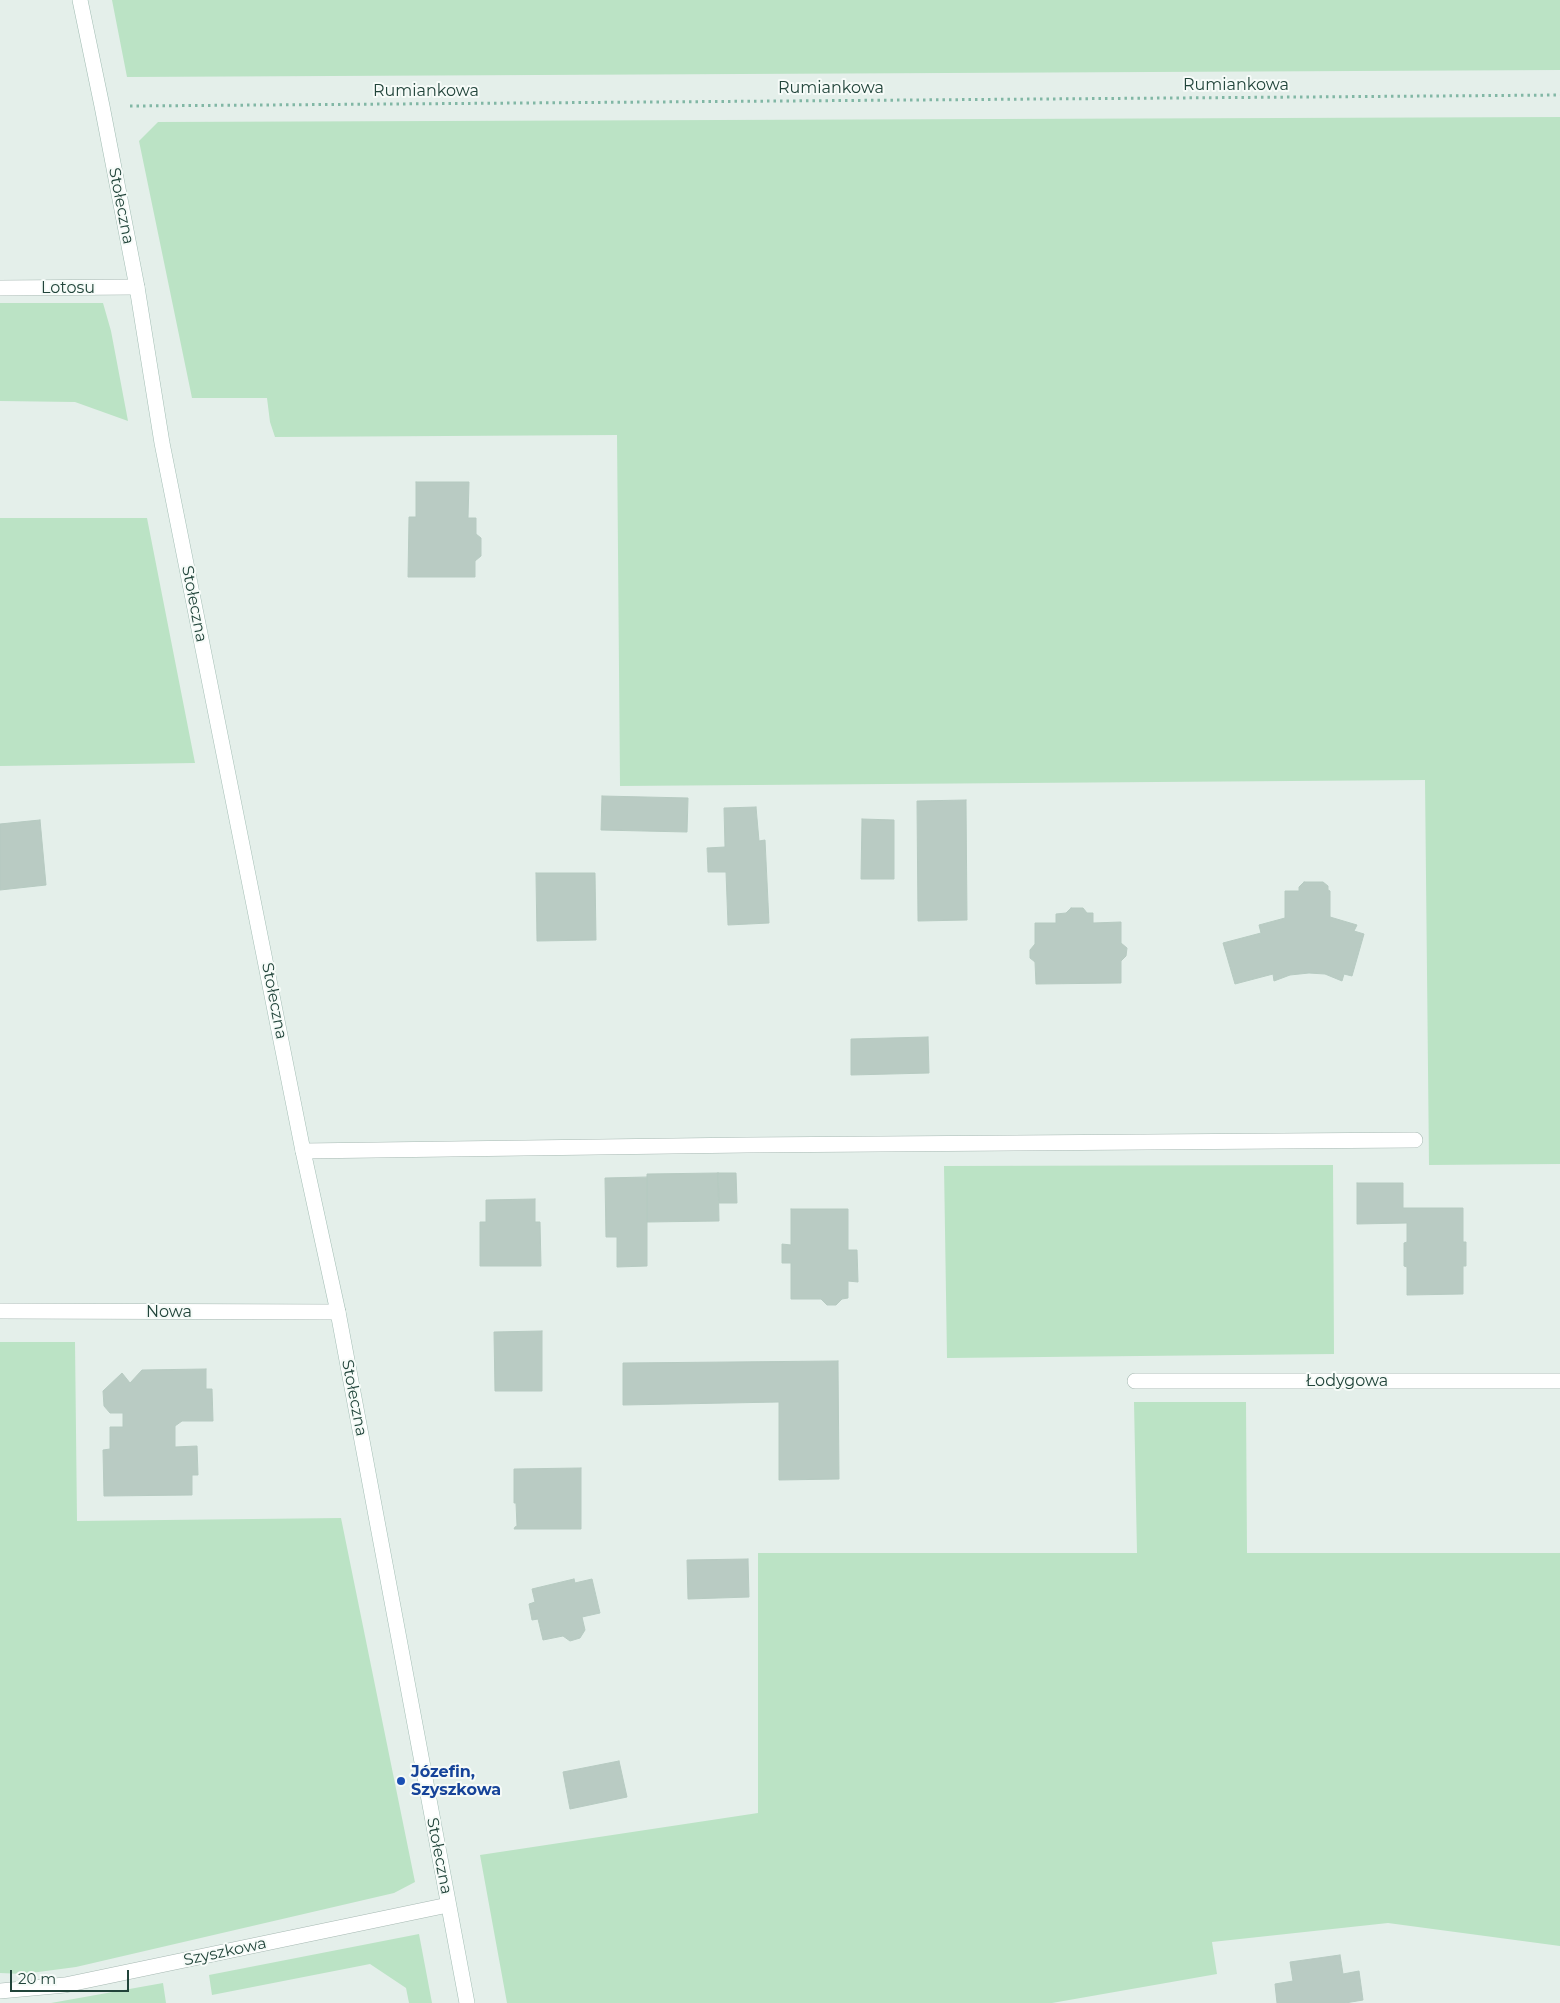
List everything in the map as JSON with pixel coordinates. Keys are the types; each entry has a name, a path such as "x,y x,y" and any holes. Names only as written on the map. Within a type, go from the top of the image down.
{"street":[{"name":"Stołeczna","path":"80,0 137,287 162,443 303,1152 338,1312 467,2003"},
{"name":"Lotosu","path":"0,288 137,287"},
{"path":"303,1152 747,1145 1415,1140"},
{"name":"Nowa","path":"0,1311 338,1312"},
{"name":"Łodygowa","path":"1135,1381 1560,1381"},
{"name":"Szyszkowa","path":"0,1991 65,1985 448,1905"}],"path":[{"name":"Rumiankowa","path":"102,106 1560,95"}],"green space":[{"path":"112,0 1560,0 1560,70 127,77"},
{"path":"1560,117 1560,1164 1429,1165 1425,780 620,786 617,435 275,437 270,422 267,398 192,398 139,141 158,122"},
{"path":"0,303 103,303 111,331 128,421 75,402 0,401"},
{"path":"0,518 147,518 195,763 0,766"},
{"path":"1333,1165 1334,1354 947,1358 944,1166"},
{"path":"0,1342 75,1342 77,1521 341,1518 415,1882 394,1893 76,1967 23,1974 0,1973"},
{"path":"1134,1402 1246,1402 1247,1553 1560,1553 1560,1946 1388,1923 1212,1942 1217,1974 1052,2003 507,2003 480,1855 758,1813 758,1553 1137,1553"},
{"path":"419,1934 432,2003 409,2003 406,1988 370,1964 212,1995 209,1975"},
{"path":"163,1983 166,2003 51,2003"}],"building":[{"path":"416,482 469,482 468,518 476,518 476,534 481,538 481,556 475,561 475,577 408,577 409,517 416,517"},
{"path":"602,796 688,798 687,832 601,830"},
{"path":"966,800 967,920 918,921 917,801"},
{"path":"756,807 759,841 765,840 769,923 728,925 726,872 708,872 707,848 725,847 724,808"},
{"path":"862,819 894,820 894,879 861,879"},
{"path":"40,820 46,885 0,890 0,824"},
{"path":"536,873 595,873 596,940 537,941"},
{"path":"1304,882 1323,882 1328,886 1330,891 1330,917 1357,925 1354,931 1364,934 1352,976 1344,974 1342,981 1325,974 1309,973 1290,975 1274,981 1273,974 1235,984 1223,943 1261,933 1259,925 1285,918 1285,891 1299,891 1299,887"},
{"path":"1071,908 1083,908 1087,913 1093,913 1093,923 1121,922 1121,943 1127,948 1126,956 1121,961 1121,983 1036,984 1035,962 1030,958 1030,950 1035,944 1035,923 1056,923 1056,914 1066,913"},
{"path":"928,1037 929,1073 851,1075 851,1039"},
{"path":"718,1173 719,1221 647,1222 647,1174"},
{"path":"718,1173 736,1173 737,1203 719,1203"},
{"path":"647,1177 647,1266 617,1267 617,1237 606,1237 605,1178"},
{"path":"1357,1183 1403,1183 1403,1208 1463,1208 1463,1242 1466,1242 1466,1266 1463,1266 1463,1294 1407,1295 1407,1267 1404,1266 1404,1243 1407,1242 1407,1223 1357,1224"},
{"path":"535,1199 535,1222 540,1222 541,1266 480,1266 480,1222 486,1222 486,1200"},
{"path":"791,1209 848,1209 848,1250 857,1250 858,1282 848,1281 848,1298 842,1299 836,1305 827,1305 821,1299 791,1299 791,1263 782,1263 782,1244 791,1245"},
{"path":"542,1331 542,1391 495,1391 494,1332"},
{"path":"838,1361 839,1479 779,1480 779,1402 623,1405 623,1363"},
{"path":"206,1369 206,1389 212,1389 213,1421 182,1421 175,1426 175,1447 197,1446 198,1475 192,1475 192,1495 104,1496 103,1450 110,1449 110,1427 123,1427 123,1413 110,1413 104,1406 103,1391 122,1373 130,1383 142,1370"},
{"path":"581,1468 581,1529 514,1529 517,1526 516,1503 514,1503 514,1469"},
{"path":"748,1559 749,1597 688,1599 687,1560"},
{"path":"574,1579 575,1583 592,1579 600,1613 582,1617 585,1630 580,1638 570,1641 563,1636 543,1640 538,1619 532,1620 529,1604 535,1602 532,1589"},
{"path":"619,1761 627,1797 570,1809 563,1772"},
{"path":"1340,1955 1343,1974 1359,1971 1363,2000 1345,2003 1277,2003 1275,1984 1293,1981 1290,1962"}],"place":[{"name":"Józefin, Szyszkowa","path":"401,1781"}]}
